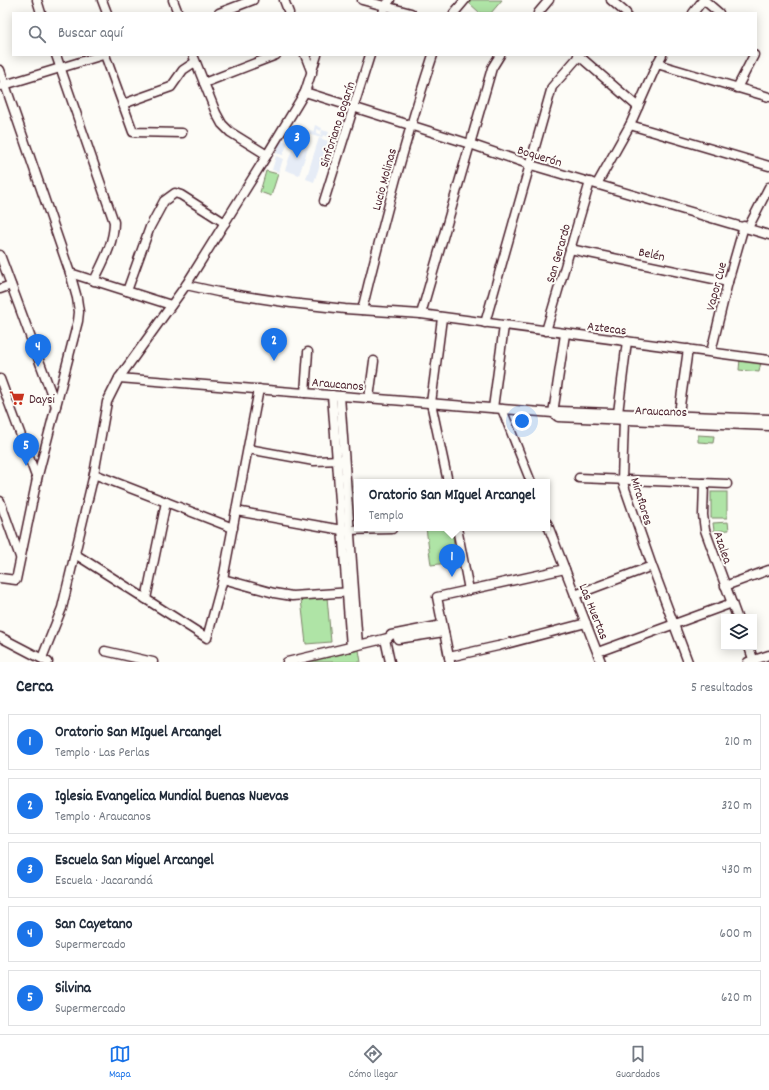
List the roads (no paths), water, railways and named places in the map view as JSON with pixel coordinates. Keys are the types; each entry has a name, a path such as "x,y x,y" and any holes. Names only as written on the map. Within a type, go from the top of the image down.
{"street":[{"path":"37,0 41,12"},
{"path":"102,0 107,12"},
{"path":"173,0 178,12"},
{"path":"222,12 253,0"},
{"path":"284,0 289,12"},
{"path":"362,0 407,12"},
{"path":"455,12 465,0"},
{"path":"539,12 549,0"},
{"path":"611,0 625,12"},
{"path":"694,12 703,0 718,12"},
{"path":"56,56 114,222 112,242 94,281"},
{"path":"2,86 101,56"},
{"path":"104,56 133,132 182,133"},
{"path":"204,83 273,56"},
{"path":"305,56 312,73"},
{"path":"0,637 45,660 62,608 75,554 94,474 107,402 119,378 186,284 267,155 305,92 317,56"},
{"name":"Sinforiano Bogarín","path":"324,201 370,56"},
{"name":"Lucio Molinas","path":"362,310 383,222 410,126 433,56"},
{"path":"421,314 492,68 499,56"},
{"path":"485,323 552,87 577,56"},
{"path":"579,56 638,107"},
{"name":"San Gerardo","path":"546,331 570,249 594,183 630,125 661,56"},
{"path":"737,88 753,56"},
{"path":"123,104 171,88 183,70 194,58 216,113 222,124 234,136 267,155"},
{"path":"657,64 769,97"},
{"path":"0,70 2,86 70,273 79,312 78,321 37,479 16,580 0,578"},
{"name":"Boquerón","path":"305,92 470,144 531,165 769,234"},
{"path":"630,125 769,166"},
{"name":"Vapor Cue","path":"711,352 728,282 746,227 769,187"},
{"path":"126,291 150,227 161,206 170,196 175,193 181,195 225,223"},
{"name":"Belén","path":"570,249 728,282"},
{"path":"0,255 56,406"},
{"path":"70,273 171,305"},
{"name":"Aztecas","path":"186,284 218,292 291,303 421,314 442,318 769,360"},
{"path":"0,289 11,285"},
{"path":"442,318 431,403 447,479"},
{"path":"493,408 504,326"},
{"path":"554,413 565,334"},
{"path":"624,420 618,413 627,341"},
{"path":"678,419 688,349"},
{"path":"305,393 308,352"},
{"path":"369,398 374,361"},
{"name":"Araucanos","path":"119,378 554,413 559,411 618,413 769,426"},
{"path":"0,379 37,479"},
{"path":"75,554 207,638 223,579 259,389"},
{"path":"336,395 354,646"},
{"path":"502,409 527,479"},
{"name":"Araucanos","path":"554,413 558,417 624,420 769,419"},
{"name":"Miraflores","path":"624,420 622,480 688,662"},
{"path":"248,449 309,461 341,461"},
{"path":"94,474 233,528"},
{"path":"579,478 728,484"},
{"name":"Azalea","path":"704,483 703,515 705,530 736,614"},
{"path":"0,501 2,514 20,557"},
{"path":"146,599 166,502"},
{"path":"236,511 346,531 354,531"},
{"path":"458,531 469,590"},
{"name":"Las Huertas","path":"550,531 601,662"},
{"path":"575,595 652,566"},
{"path":"565,569 437,597 449,660 586,623"},
{"path":"725,586 769,570"},
{"path":"223,579 274,593 292,596 350,592"},
{"path":"598,652 732,603"},
{"path":"287,662 387,639 391,635 443,628"},
{"path":"387,639 390,662"},
{"path":"749,650 752,661 769,655"},
{"path":"105,651 153,662"},
{"path":"132,662 141,659"}],"place":[{"name":"Escuela San Miguel Arcangel","path":"297,158"},
{"name":"Iglesia Evangelica Mundial Buenas Nuevas","path":"274,361"},
{"name":"San Cayetano","path":"38,367"},
{"name":"Daysi","path":"17,398"},
{"name":"Silvina","path":"26,466"},
{"name":"Oratorio San MIguel Arcangel","path":"452,577"}]}
